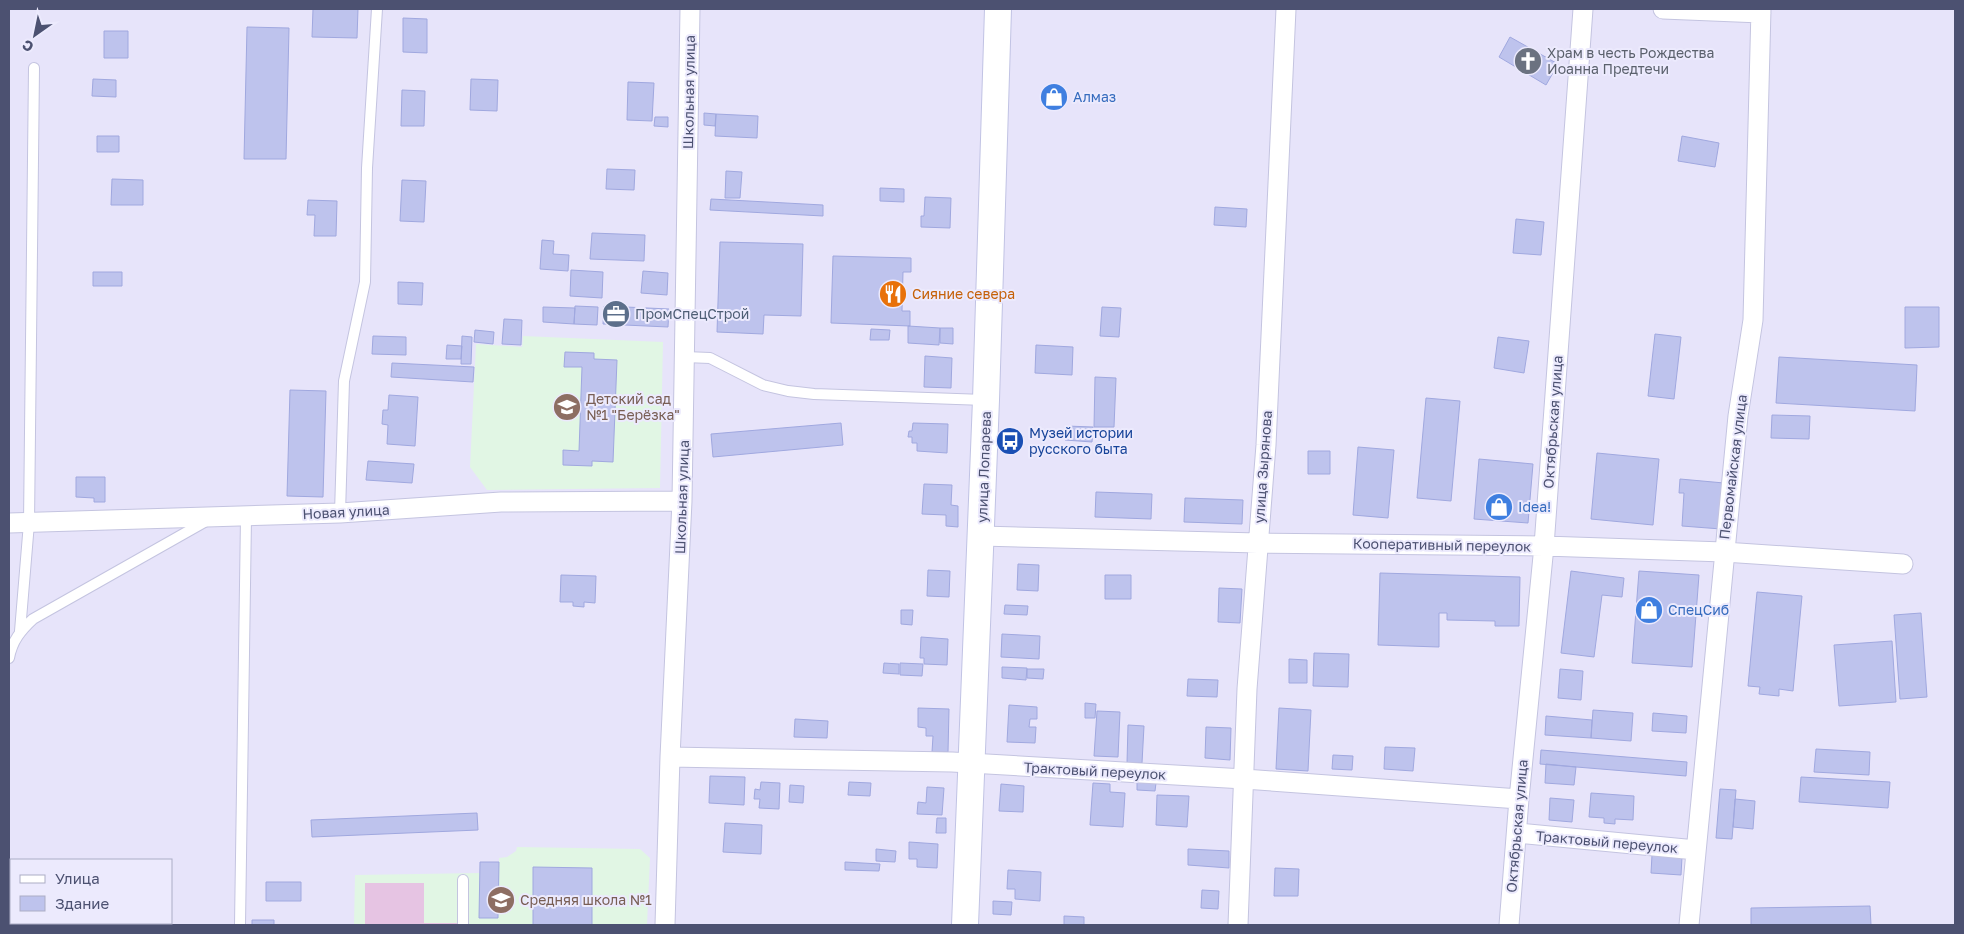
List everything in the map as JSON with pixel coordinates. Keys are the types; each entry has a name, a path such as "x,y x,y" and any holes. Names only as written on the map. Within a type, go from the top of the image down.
{"main road":[{"name":"улица Лопарева","path":"965,925 986,400 998,9"}],"street":[{"name":"Школьная улица","path":"665,925 670,757 682,502 690,9"},
{"name":"улица Зырянова","path":"1238,925 1247,689 1266,445 1286,9"},
{"name":"Октябрьская улица","path":"1509,925 1518,799 1544,546 1583,9"},
{"path":"1663,9 1761,11"},
{"name":"Первомайская улица","path":"1689,925 1738,416 1753,320 1761,11"},
{"name":"Новая улица","path":"9,523 340,513 501,502 682,502"},
{"name":"Кооперативный переулок","path":"981,536 1258,543 1544,546 1724,552 1903,564"},
{"name":"Трактовый переулок","path":"670,757 970,764 1518,799"},
{"name":"Трактовый переулок","path":"1517,833 1696,850"}],"lane":[{"path":"340,513 345,375 365,282 367,168 377,9"},
{"path":"20,631 29,522 34,68"},
{"path":"685,357 710,358 763,385 788,391 986,400"},
{"path":"240,925 246,517"},
{"path":"9,658 10,648 20,631 33,619 213,518"},
{"path":"463,880 463,925"}],"shaded area":[{"name":"Детский сад №1 \"Берёзка\"","path":"523,336 663,342 660,488 487,490 470,467 476,344 522,347"},
{"name":"Средняя школа №1","path":"517,847 640,849 650,858 647,925 354,925 355,875 480,873 480,862 499,862 499,858 507,857 516,851"},
{"path":"365,883 424,883 424,923 458,923 458,925 365,925"}],"building":[{"path":"313,9 358,9 357,38 312,37"},
{"path":"403,18 427,19 427,53 403,52"},
{"path":"247,27 289,28 286,159 244,159"},
{"path":"104,31 128,31 128,58 104,58"},
{"name":"Храм в честь Рождества Иоанна Предтечи","path":"1510,37 1558,64 1546,85 1499,57"},
{"path":"93,79 116,80 116,97 92,96"},
{"path":"471,79 498,80 497,111 470,110"},
{"path":"628,82 654,83 652,121 627,120"},
{"path":"402,90 425,91 424,126 401,126"},
{"path":"704,113 716,114 715,126 704,125"},
{"path":"716,114 758,116 757,138 715,136"},
{"path":"655,117 668,117 668,127 654,126"},
{"path":"97,136 119,136 119,152 97,152"},
{"path":"1682,136 1719,143 1715,167 1678,161"},
{"path":"607,169 635,170 634,190 606,189"},
{"path":"726,171 742,172 740,198 725,198"},
{"path":"112,179 143,180 143,205 111,205"},
{"path":"402,180 426,181 424,222 400,221"},
{"path":"880,188 904,189 904,202 880,201"},
{"path":"925,197 951,198 950,228 921,227 921,216 924,216"},
{"path":"711,199 823,205 823,216 710,210"},
{"path":"308,200 337,201 336,236 314,236 315,215 307,215"},
{"path":"1215,207 1247,209 1246,227 1214,225"},
{"path":"1516,219 1544,222 1541,255 1513,253"},
{"path":"592,233 645,235 644,261 590,259"},
{"path":"542,240 554,241 553,254 569,255 568,271 540,269"},
{"path":"720,242 803,244 801,316 764,315 763,334 717,332"},
{"path":"833,256 911,258 911,272 903,272 902,311 910,311 910,326 831,323"},
{"path":"571,270 603,272 602,298 570,296"},
{"path":"643,271 668,273 667,295 641,293"},
{"path":"93,272 122,272 122,286 93,286"},
{"path":"398,282 423,283 422,305 398,304"},
{"path":"575,306 598,307 597,325 574,324"},
{"path":"604,306 669,309 668,327 603,324"},
{"path":"543,307 575,308 574,324 543,322"},
{"path":"1102,307 1121,308 1119,337 1100,336"},
{"path":"1905,307 1939,307 1939,347 1905,348"},
{"path":"504,319 522,320 521,345 502,344"},
{"path":"908,326 940,328 939,345 908,343"},
{"path":"940,328 953,328 953,344 940,343"},
{"path":"871,329 890,330 889,340 870,340"},
{"path":"475,330 494,332 493,344 474,342"},
{"path":"1655,334 1681,337 1674,399 1648,396"},
{"path":"373,336 406,337 406,355 372,354"},
{"path":"462,336 472,337 471,364 461,364"},
{"path":"1498,337 1529,341 1524,373 1494,368"},
{"path":"447,345 462,346 461,359 446,359"},
{"path":"1036,345 1073,347 1072,375 1035,373"},
{"path":"565,352 594,353 594,359 617,360 613,462 592,461 592,466 563,465 563,450 579,451 582,367 564,367"},
{"path":"925,356 952,358 951,388 924,387"},
{"path":"1779,357 1917,365 1915,411 1776,403"},
{"path":"392,363 474,367 473,382 391,377"},
{"path":"1095,377 1116,378 1114,427 1094,427"},
{"path":"290,390 326,391 323,497 287,496"},
{"path":"389,395 418,397 415,446 387,444 388,425 382,424 383,410 388,410"},
{"path":"1426,398 1460,401 1451,501 1417,498"},
{"path":"1772,415 1810,416 1809,439 1771,438"},
{"path":"841,423 843,445 713,457 711,434"},
{"path":"913,423 948,424 947,453 917,451 917,443 912,443 912,437 908,437 909,431 912,431"},
{"path":"1066,426 1093,427 1092,442 1065,440"},
{"path":"1358,447 1394,450 1388,518 1353,515"},
{"path":"1308,451 1330,451 1330,474 1308,474"},
{"path":"1597,453 1659,459 1653,525 1591,519"},
{"path":"1479,459 1533,464 1528,523 1474,519"},
{"path":"368,461 414,464 412,483 366,480"},
{"path":"76,477 105,477 105,502 94,502 94,498 76,497"},
{"path":"1680,479 1724,483 1721,529 1682,526 1684,493 1679,493"},
{"path":"924,484 952,485 951,505 958,506 958,527 946,526 946,515 922,514"},
{"path":"1096,492 1152,494 1151,519 1095,517"},
{"path":"1185,498 1243,500 1242,524 1184,522"},
{"path":"1018,564 1039,565 1038,591 1017,590"},
{"path":"928,570 950,571 949,597 927,596"},
{"path":"1571,571 1624,578 1622,597 1602,595 1594,657 1561,653"},
{"path":"1639,571 1699,575 1692,667 1632,663"},
{"path":"1380,573 1520,577 1519,626 1495,626 1495,621 1447,620 1447,613 1439,613 1439,647 1378,645"},
{"path":"561,575 596,576 595,603 584,602 584,607 573,606 573,602 560,602"},
{"path":"1105,575 1131,575 1131,599 1105,599"},
{"path":"1219,588 1242,589 1240,623 1218,622"},
{"path":"1757,592 1802,596 1793,691 1779,689 1779,696 1759,694 1760,687 1748,686"},
{"path":"1005,605 1028,606 1027,615 1004,614"},
{"path":"901,610 913,610 912,625 901,624"},
{"path":"1921,613 1927,697 1900,699 1894,615"},
{"path":"1002,634 1040,636 1039,659 1001,657"},
{"path":"921,637 948,639 947,665 924,664 924,658 920,658"},
{"path":"1892,641 1896,702 1839,706 1834,645"},
{"path":"1314,653 1349,654 1348,687 1313,686"},
{"path":"1289,659 1307,660 1307,683 1289,683"},
{"path":"884,663 899,664 899,674 883,673"},
{"path":"900,663 923,664 922,676 900,675"},
{"path":"1002,667 1027,668 1026,680 1002,678"},
{"path":"1027,669 1044,669 1043,679 1027,678"},
{"path":"1560,669 1583,671 1581,700 1558,698"},
{"path":"1188,679 1218,680 1217,697 1187,696"},
{"path":"1085,703 1096,704 1095,718 1085,718"},
{"path":"1009,705 1037,707 1037,719 1030,719 1029,727 1036,727 1035,743 1007,742"},
{"path":"918,708 949,709 948,752 932,752 933,736 926,736 926,728 918,727"},
{"path":"1279,708 1311,710 1308,771 1276,769"},
{"path":"1593,710 1633,713 1631,741 1591,738"},
{"path":"1097,711 1120,712 1118,757 1094,756"},
{"path":"1653,713 1687,716 1686,733 1652,731"},
{"path":"1546,716 1592,720 1591,738 1545,735"},
{"path":"795,719 828,721 827,738 794,737"},
{"path":"1128,725 1144,726 1142,763 1127,763"},
{"path":"1206,727 1231,728 1230,760 1205,758"},
{"path":"1385,747 1415,748 1413,771 1384,769"},
{"path":"1816,749 1870,752 1869,775 1814,772"},
{"path":"1541,750 1687,762 1686,776 1540,764"},
{"path":"1333,755 1353,756 1352,770 1332,769"},
{"path":"1546,764 1576,767 1574,785 1545,783"},
{"path":"710,776 745,777 744,805 709,803"},
{"path":"1801,777 1890,782 1888,808 1799,802"},
{"path":"761,782 780,783 779,809 759,808 760,799 754,799 755,789 760,790"},
{"path":"849,782 871,783 870,796 848,795"},
{"path":"1137,782 1156,783 1155,791 1137,790"},
{"path":"1093,783 1110,784 1110,792 1125,793 1123,827 1090,825"},
{"path":"1001,784 1024,786 1023,812 999,811"},
{"path":"790,785 804,786 803,803 789,802"},
{"path":"927,787 944,788 942,815 917,814 918,802 926,803"},
{"path":"1720,789 1736,790 1732,839 1716,838"},
{"path":"1591,793 1634,796 1633,820 1615,819 1615,824 1604,823 1604,818 1589,817"},
{"path":"1157,795 1189,796 1187,827 1156,825"},
{"path":"1550,798 1574,800 1572,822 1549,820"},
{"path":"1735,799 1755,801 1753,829 1733,827"},
{"path":"477,813 478,830 312,837 311,820"},
{"path":"937,818 946,818 946,833 936,833"},
{"path":"725,823 762,825 761,854 723,852"},
{"path":"909,842 938,844 937,868 917,867 917,859 909,859"},
{"path":"876,849 896,851 895,862 876,861"},
{"path":"1188,849 1229,851 1229,868 1188,865"},
{"path":"1652,855 1682,857 1681,875 1651,873"},
{"path":"480,862 499,862 498,918 479,918"},
{"path":"845,862 880,864 879,871 845,870"},
{"path":"533,867 592,868 592,925 533,925"},
{"path":"1275,868 1299,869 1298,896 1274,896"},
{"path":"1008,870 1041,872 1040,901 1015,899 1015,889 1007,889"},
{"path":"266,882 301,882 301,901 266,901"},
{"path":"1202,890 1219,891 1218,909 1201,908"},
{"path":"993,901 1012,902 1011,915 993,914"},
{"path":"1870,906 1871,925 1751,925 1751,908"},
{"path":"1064,916 1084,917 1084,925 1064,925"},
{"path":"252,920 274,920 274,925 252,925"}],"place":[{"name":"Храм в честь Рождества Иоанна Предтечи","path":"1528,61"},
{"name":"Алмаз","path":"1054,97"},
{"name":"Сияние севера","path":"893,294"},
{"name":"ПромСпецСтрой","path":"616,314"},
{"name":"Детский сад №1 \"Берёзка\"","path":"567,407"},
{"name":"Музей истории русского быта","path":"1010,441"},
{"name":"Idea!","path":"1499,507"},
{"name":"СпецСиб","path":"1649,610"},
{"name":"Средняя школа №1","path":"501,900"}]}
